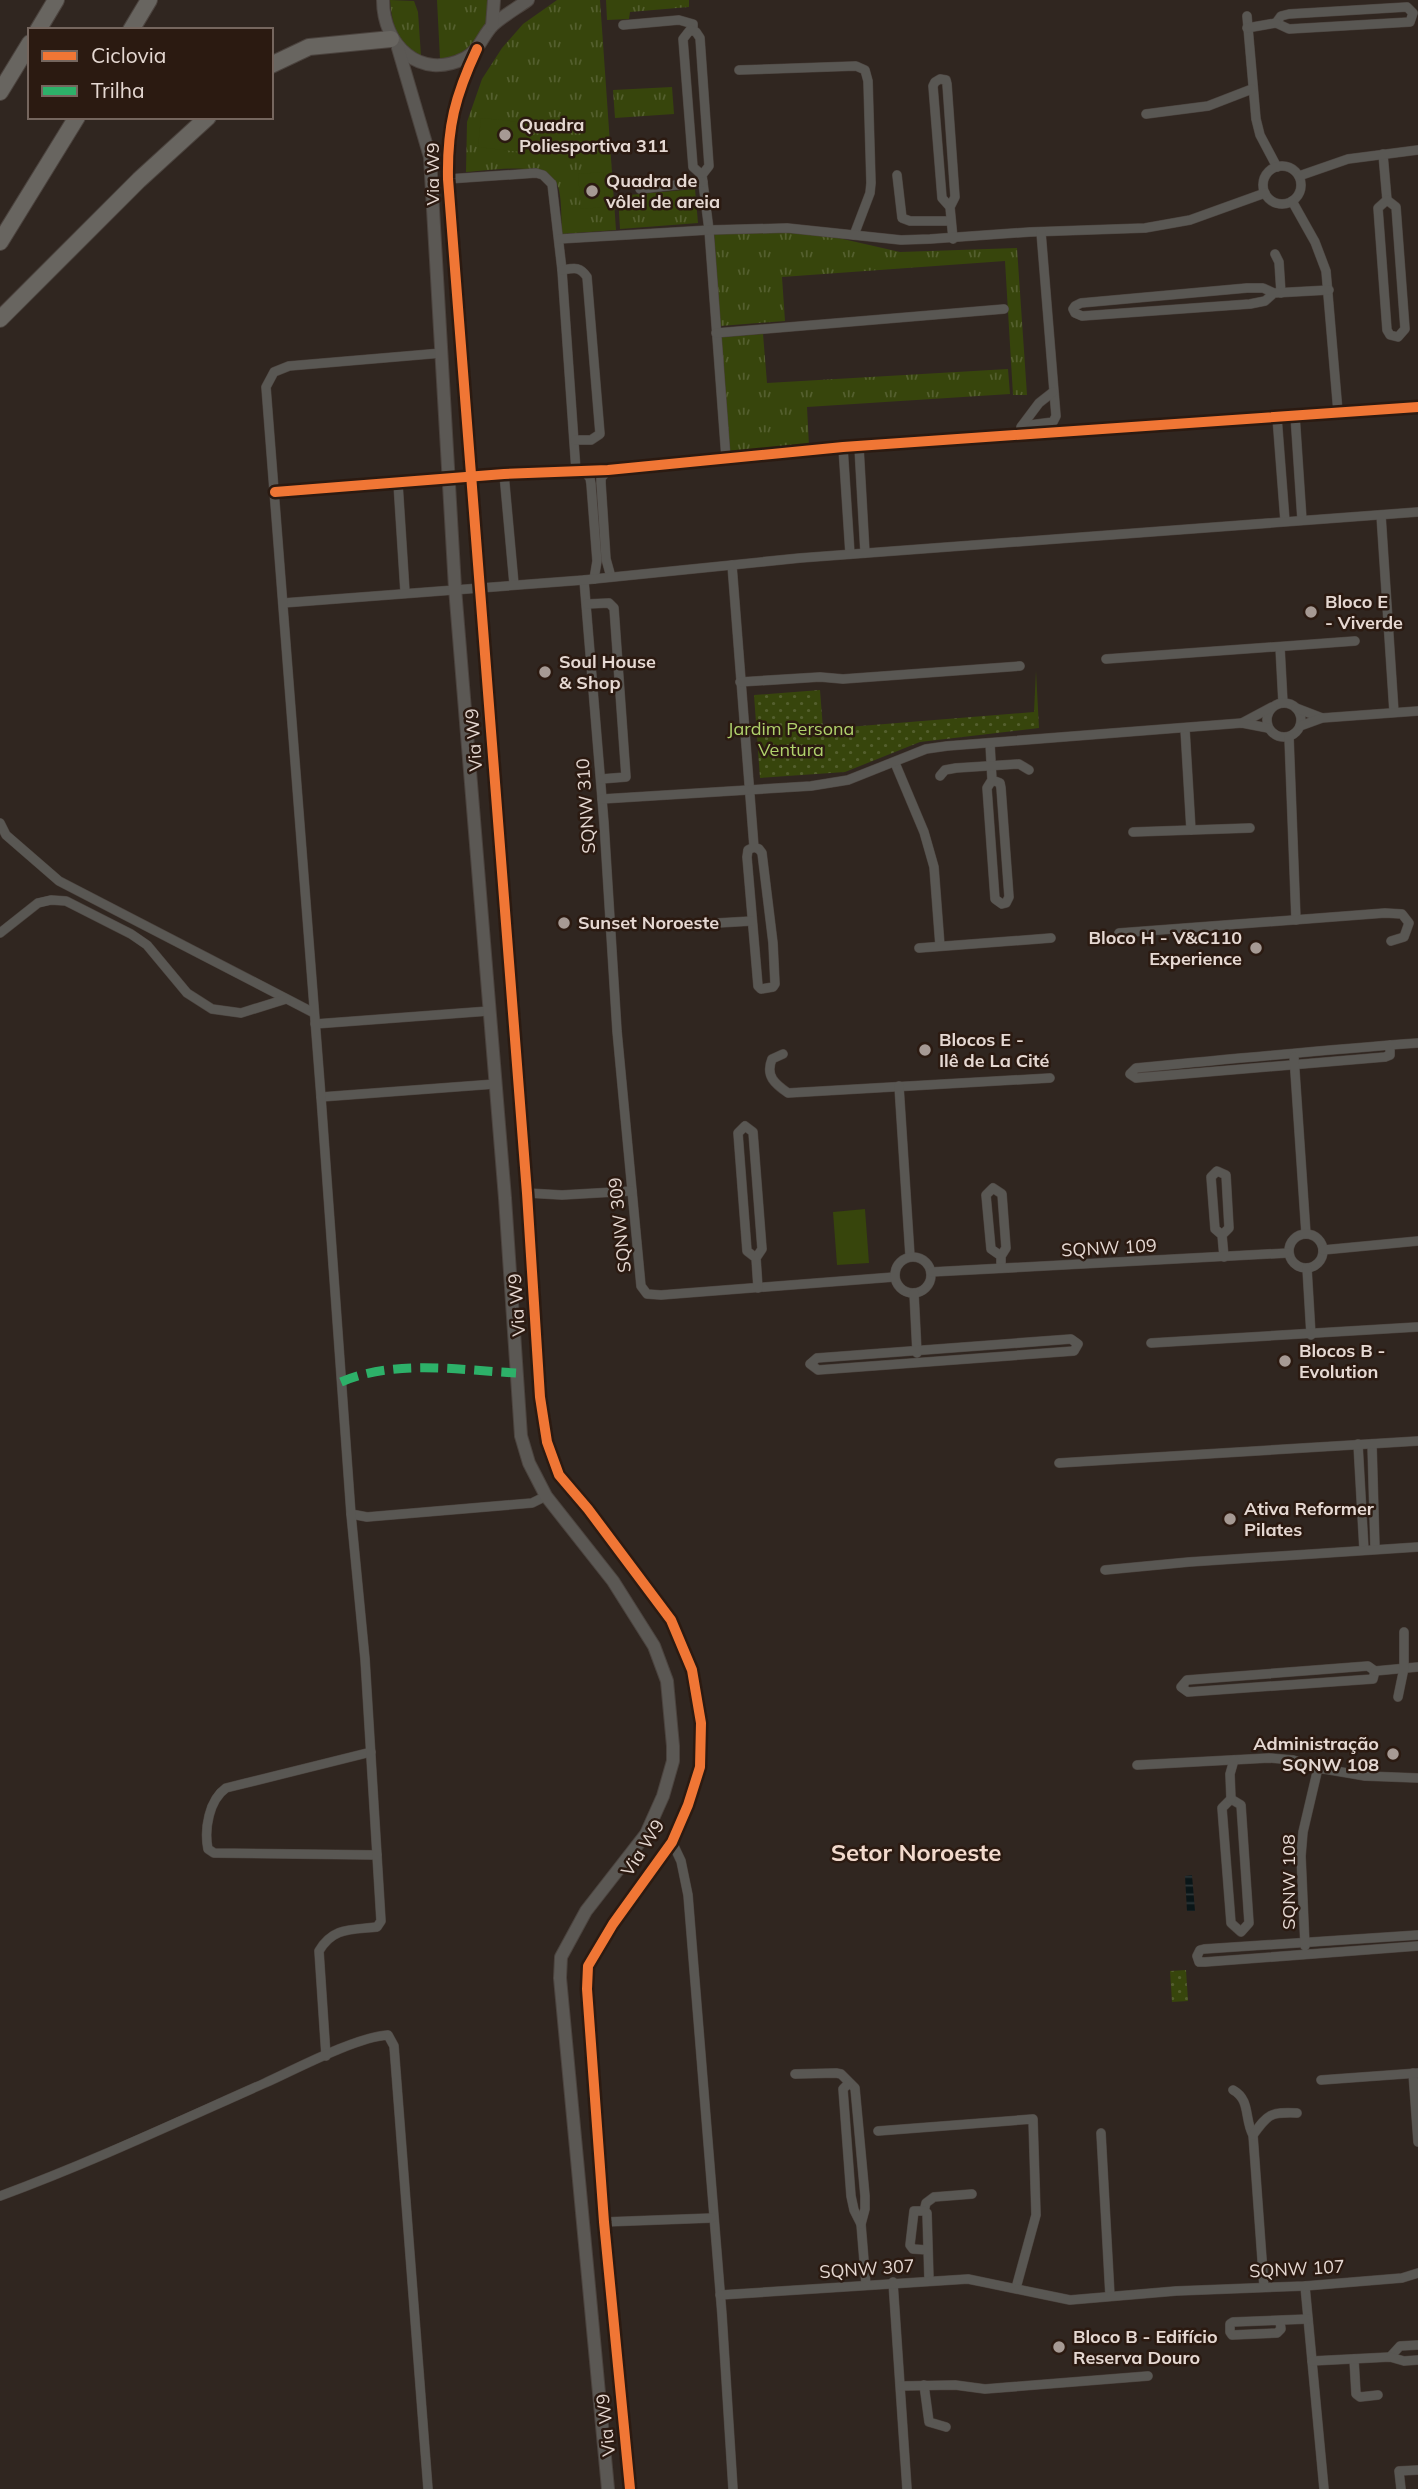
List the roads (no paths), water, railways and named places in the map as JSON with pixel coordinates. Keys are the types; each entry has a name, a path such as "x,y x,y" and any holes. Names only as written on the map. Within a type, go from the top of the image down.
{"highway":[{"path":"39,28 56,0"},
{"path":"132,28 149,0"},
{"path":"273,64 309,47 395,43"},
{"path":"0,92 28,46"},
{"path":"0,242 76,119"},
{"path":"0,319 139,180 206,119"}],"street":[{"name":"Via W9","path":"383,0 383,18 395,43 430,157 455,588 505,1198 521,1436 529,1463 546,1496 613,1581 654,1646 667,1681 673,1746 673,1761 663,1796 646,1834 586,1911 561,1957 560,1978 608,2489"},
{"path":"492,26 494,0"},
{"path":"492,26 528,0"},
{"path":"1247,28 1276,23 1289,29 1410,22 1413,16 1412,10 1407,7 1289,14 1282,16 1276,23"},
{"path":"1247,16 1252,89 1260,135 1277,167"},
{"path":"623,25 678,20 693,24 693,30 700,38 709,166 703,178 726,457"},
{"name":"Via W9","path":"492,26 477,49 460,85 452,117 448,179 527,1193 540,1397 547,1442 559,1475 588,1509 671,1620 692,1670 701,1723 700,1766 688,1805 672,1842 613,1924 588,1966 587,1989 604,2221 630,2489"},
{"path":"693,30 687,31 683,38 693,167 703,178"},
{"path":"395,43 416,60 440,64 466,57 477,49"},
{"path":"739,70 856,66 865,70 869,81 872,183 854,235"},
{"path":"950,207 942,198 933,86 940,79 946,80 947,84 956,197 950,207 953,239"},
{"path":"1146,114 1208,106 1252,89"},
{"path":"1299,176 1348,159 1418,150"},
{"path":"1383,154 1387,200 1396,207 1405,329 1398,337 1390,335 1387,330 1378,208 1387,200"},
{"path":"1277,167 1287,167 1299,176 1300,190 1292,201 1274,201 1265,193 1265,177 1277,167"},
{"name":"SQNW 310","path":"448,179 536,173 543,175 552,184 562,270 575,440 580,471 590,478 597,561 589,579 587,604 617,1031"},
{"path":"897,175 902,218 910,221 951,221"},
{"path":"640,189 703,178"},
{"path":"559,239 787,228 901,240 953,239 1167,225 1209,215 1265,193"},
{"path":"1292,201 1321,255 1329,290 1338,412"},
{"path":"1022,426 1055,420 1041,232"},
{"path":"1275,254 1279,262 1278,293"},
{"path":"562,270 577,267 587,278 600,433 591,440 575,440"},
{"path":"1278,293 1265,301 1233,306 1082,316 1073,309 1082,303 1239,289 1263,288 1278,293 1329,290"},
{"path":"716,332 1004,309"},
{"path":"326,2056 319,1951 326,1938 342,1930 377,1927 381,1922 365,1659 351,1514 266,387 274,372 289,366 442,353"},
{"path":"1017,436 1039,403 1053,392"},
{"path":"275,492 504,474 608,470 843,447 1418,407"},
{"path":"1295,415 1302,520"},
{"path":"1277,416 1285,521"},
{"path":"843,447 849,554"},
{"path":"859,447 865,553"},
{"path":"608,470 601,478 601,483 606,559 611,577"},
{"path":"504,474 514,584"},
{"path":"398,483 405,592"},
{"path":"283,603 589,579 849,554 1418,512"},
{"path":"1381,515 1394,712"},
{"path":"732,565 754,847"},
{"path":"587,604 609,603 614,608 626,777 601,779"},
{"path":"1106,659 1355,641"},
{"path":"1280,648 1283,703"},
{"path":"740,682 820,677 843,679 1020,666"},
{"path":"1242,723 1283,703 1322,718"},
{"path":"1268,729 1267,717 1272,707"},
{"path":"602,799 811,786 848,780 926,749 990,743 1242,723 1268,729 1277,737 1289,737 1298,731 1300,726 1301,716 1296,708"},
{"path":"1300,726 1322,718 1418,711"},
{"path":"1185,729 1191,830"},
{"path":"1289,737 1296,920"},
{"path":"990,743 992,780 987,789 995,899 1002,904 1006,903 1009,897 1001,788 1000,783 992,780"},
{"path":"895,763 924,832 934,867 940,946"},
{"path":"940,776 950,768 991,765 1019,764 1029,770"},
{"path":"0,823 6,835 59,881 314,1013"},
{"path":"1133,832 1250,828"},
{"path":"754,847 762,853 773,943 773,987 761,989 758,986 747,857 748,850 754,847"},
{"path":"0,933 38,903 66,901 131,934 147,946 187,993 212,1009 242,1013 286,999"},
{"path":"1119,933 1385,913 1402,914 1409,923 1404,937 1391,941"},
{"path":"701,924 752,921"},
{"path":"919,948 1052,938"},
{"path":"315,1024 489,1012"},
{"name":"SQNW 309","path":"617,1031 642,1286 647,1294 894,1277"},
{"path":"1295,1058 1136,1078 1130,1073 1136,1068 1295,1058 1385,1057 1390,1055 1390,1045 1418,1043"},
{"path":"783,1054 772,1059 770,1073 774,1083 788,1093 1050,1078"},
{"path":"1295,1058 1306,1234"},
{"path":"321,1097 495,1084"},
{"path":"899,1086 910,1256"},
{"path":"756,1258 747,1251 738,1133 745,1126 753,1132 757,1178 762,1249 756,1258 758,1288"},
{"path":"1223,1235 1215,1229 1211,1177 1217,1171 1226,1175 1229,1228 1223,1235 1224,1257"},
{"path":"1001,1256 991,1249 986,1195 993,1188 1002,1194 1006,1248 1001,1256 1001,1268"},
{"path":"505,1198 527,1193 562,1195 632,1191"},
{"path":"1306,1234 1320,1240 1323,1250 1321,1260 1307,1268 1293,1263 1288,1253 1293,1239 1306,1234"},
{"path":"1323,1250 1418,1241"},
{"name":"SQNW 109","path":"931,1272 1288,1253"},
{"path":"910,1256 922,1258 931,1272 927,1287 914,1293 902,1290 894,1277 898,1263 910,1256"},
{"path":"1307,1268 1311,1335"},
{"path":"914,1293 917,1362"},
{"path":"1151,1343 1417,1327"},
{"path":"1071,1339 1077,1344 1074,1351 917,1362 818,1370 810,1364 817,1358 916,1350 1071,1339"},
{"path":"1059,1463 1418,1441"},
{"path":"1358,1444 1364,1550"},
{"path":"1372,1444 1375,1548"},
{"path":"351,1514 367,1517 532,1503 546,1496"},
{"path":"1105,1570 1418,1546"},
{"path":"1398,1697 1404,1668 1404,1632"},
{"path":"1375,1671 1373,1679 1188,1692 1181,1687 1187,1680 1368,1666 1375,1671 1418,1667"},
{"path":"371,1752 226,1788 212,1802 206,1842 208,1849 215,1853 377,1855"},
{"path":"1137,1765 1269,1758 1293,1760 1318,1768 1365,1776 1418,1778"},
{"path":"1231,1799 1241,1805 1249,1923 1241,1933 1231,1923 1222,1808 1231,1799 1230,1774 1234,1760"},
{"name":"SQNW 108","path":"1306,1955 1301,1856 1303,1832 1318,1768"},
{"path":"672,1842 681,1861 688,1895 733,2489"},
{"path":"1418,1935 1204,1949 1200,1950 1197,1956 1199,1962 1205,1962 1418,1946"},
{"path":"0,2196 65,2172 326,2056 378,2036 388,2035 394,2046 428,2489"},
{"path":"1321,2080 1415,2073 1418,2142"},
{"path":"795,2074 841,2074 855,2088 865,2196 861,2224 866,2285"},
{"path":"1233,2090 1241,2094 1245,2102 1247,2121 1253,2135 1264,2287"},
{"path":"1253,2135 1263,2119 1270,2114 1297,2113"},
{"path":"878,2131 1033,2119 1036,2215 1016,2288"},
{"path":"1101,2133 1110,2296"},
{"path":"929,2280 927,2213 924,2211 926,2203 934,2197 972,2194"},
{"path":"924,2211 912,2213 910,2245 913,2249 928,2250"},
{"path":"604,2221 712,2218"},
{"name":"SQNW 107","path":"1176,2291 1305,2286 1402,2278 1418,2273"},
{"name":"SQNW 307","path":"720,2295 968,2279 1070,2300 1176,2291"},
{"path":"893,2282 907,2489"},
{"path":"1305,2286 1324,2489"},
{"path":"1280,2321 1281,2329 1276,2333 1232,2335 1230,2332 1230,2324 1233,2322 1308,2319"},
{"path":"1390,2357 1400,2346 1418,2345"},
{"path":"1312,2361 1390,2357 1404,2361 1418,2360"},
{"path":"1354,2359 1356,2394 1360,2397 1378,2395"},
{"path":"901,2386 956,2385 985,2389 1147,2376"},
{"path":"924,2385 929,2422 946,2427"},
{"path":"1401,2489 1399,2471 1418,2470"}],"place":[{"name":"Quadra Poliesportiva 311","path":"505,135"},
{"name":"Quadra de vôlei de areia","path":"592,191"},
{"name":"Bloco E - Viverde","path":"1311,612"},
{"name":"Soul House & Shop","path":"545,672"},
{"name":"Sunset Noroeste","path":"564,923"},
{"name":"Bloco H - V&C110 Experience","path":"1256,948"},
{"name":"Blocos E - Ilê de La Cité","path":"925,1050"},
{"name":"Blocos B - Evolution","path":"1285,1361"},
{"name":"Ativa Reformer Pilates","path":"1230,1519"},
{"name":"Administração SQNW 108","path":"1393,1754"},
{"name":"Bloco B - Edifício Reserva Douro","path":"1059,2347"}],"district":[{"name":"Setor Noroeste","path":"916,1853"}],"park label":[{"name":"Jardim Persona Ventura","path":"791,739"}]}
